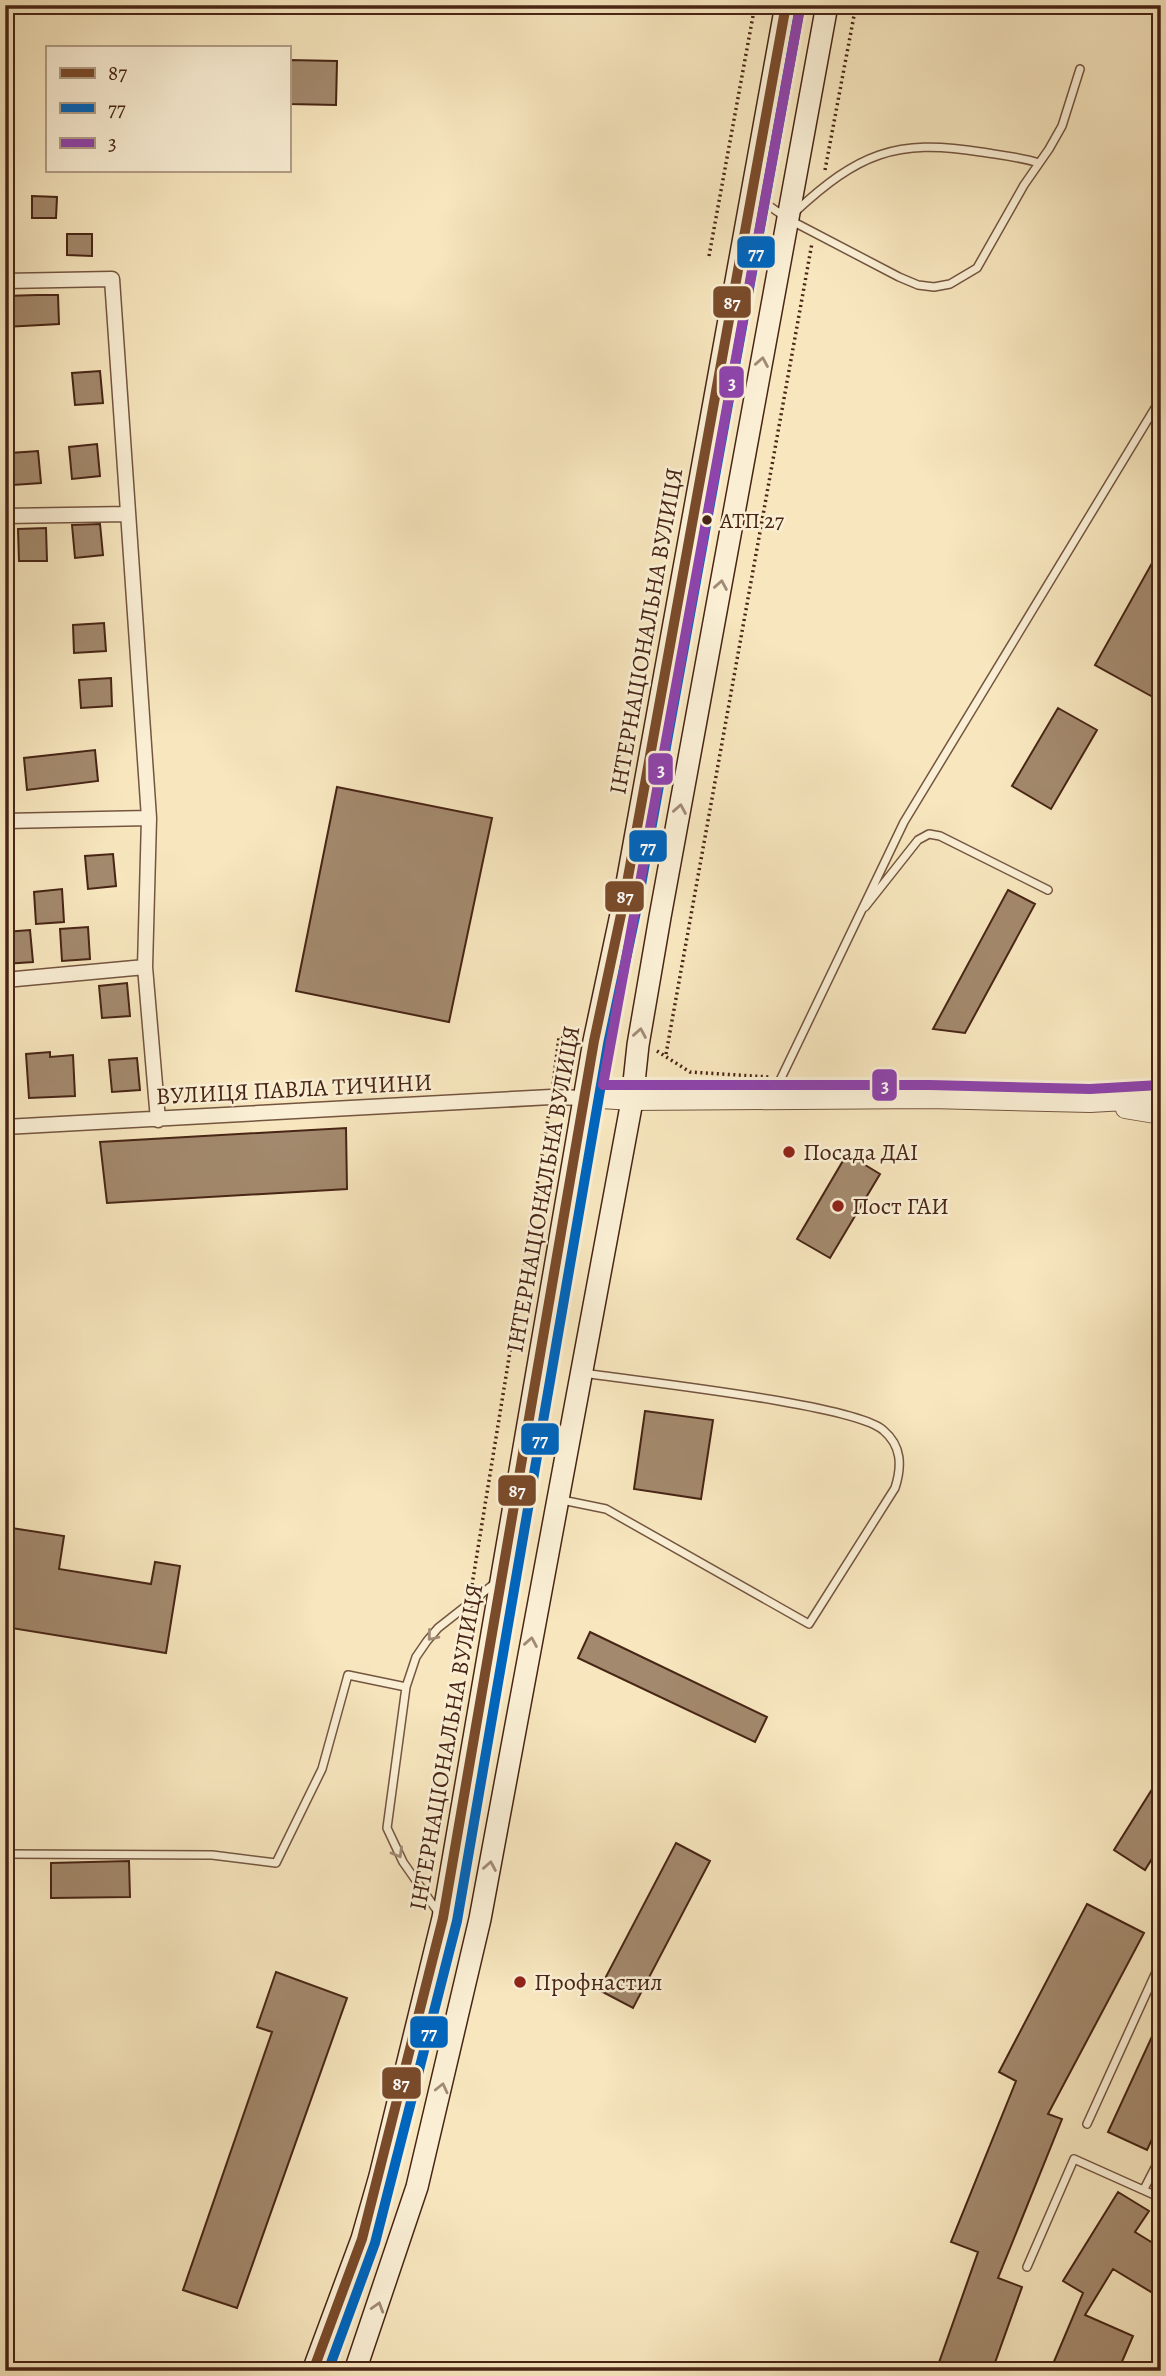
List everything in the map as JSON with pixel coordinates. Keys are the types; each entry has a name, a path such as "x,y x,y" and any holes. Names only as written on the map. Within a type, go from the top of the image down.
{"main road":[{"name":"ІНТЕРНАЦІОНАЛЬНА ВУЛИЦЯ","path":"313,2371 362,2239 443,1918 594,1041 623,905 786,5"},
{"path":"355,2371 417,2187 480,1920 632,1101 638,1045 827,5"}],"street":[{"path":"5,281 112,279 149,818 145,967 158,1120"},
{"path":"5,516 128,514"},
{"path":"5,821 149,818"},
{"path":"5,980 145,967"},
{"name":"ВУЛИЦЯ ПАВЛА ТИЧИНИ","path":"5,1127 551,1097 586,1098"},
{"path":"586,1098 632,1101 771,1099 1090,1103 1161,1099"},
{"path":"1090,1103 1161,1115"}],"lane":[{"path":"752,193 788,219 918,285 934,287 950,284 977,268 1062,126 1080,69"},
{"path":"788,219 822,188 886,151 907,146 949,147 1039,163"},
{"path":"771,1099 904,821 1161,398"},
{"path":"856,917 918,840 929,834 940,836 1048,890"},
{"path":"558,1499 606,1509 809,1624 895,1488 900,1475 898,1449 884,1430 870,1421 830,1410 581,1373"},
{"path":"443,1918 403,1862 387,1828 406,1687 416,1657 427,1642 503,1577"},
{"path":"5,1854 212,1855 276,1863 322,1769 348,1675 406,1687"},
{"path":"1087,2124 1161,1961"},
{"path":"1144,2189 1161,2156"},
{"path":"1027,2267 1074,2159 1161,2198"}],"path":[{"path":"709,256 755,5"},
{"path":"822,188 856,5"},
{"path":"666,1054 814,233"},
{"path":"469,1604 559,1037 594,1041"},
{"path":"638,1045 666,1054 690,1072 782,1077"}],"building":[{"path":"290,60 337,61 336,105 290,104"},
{"path":"32,196 57,197 56,218 32,218"},
{"path":"67,234 92,234 92,256 67,255"},
{"path":"58,295 59,324 5,327 5,296"},
{"path":"100,371 103,403 75,405 72,373"},
{"path":"97,444 100,476 72,479 69,447"},
{"path":"38,451 41,483 13,485 10,453"},
{"path":"100,524 103,555 75,558 72,525"},
{"path":"46,528 47,561 19,561 18,529"},
{"path":"1161,547 1161,678 1151,696 1095,665"},
{"path":"104,623 106,651 74,653 73,625"},
{"path":"111,678 112,706 81,708 79,680"},
{"path":"1058,708 1097,730 1051,809 1012,786"},
{"path":"95,750 98,781 27,790 24,758"},
{"path":"337,787 492,818 449,1022 296,991"},
{"path":"113,854 116,886 88,889 85,856"},
{"path":"62,889 64,922 36,924 34,892"},
{"path":"1008,890 1035,904 965,1033 933,1029"},
{"path":"88,927 90,959 62,961 60,929"},
{"path":"30,930 33,962 5,964 5,932"},
{"path":"127,983 130,1016 102,1018 99,986"},
{"path":"50,1052 50,1057 73,1055 75,1096 29,1098 26,1054"},
{"path":"137,1058 140,1090 112,1092 109,1060"},
{"path":"346,1128 347,1189 107,1203 100,1142"},
{"name":"Пост ГАИ","path":"847,1154 880,1174 830,1258 797,1239"},
{"path":"645,1411 713,1420 701,1499 634,1489"},
{"path":"5,1527 64,1536 59,1569 151,1584 155,1562 180,1566 166,1653 5,1627"},
{"path":"590,1632 767,1717 755,1742 578,1658"},
{"path":"1161,1775 1161,1844 1145,1870 1114,1850"},
{"path":"676,1843 710,1861 633,2008 599,1990"},
{"path":"129,1861 130,1897 51,1898 51,1863"},
{"path":"1087,1904 1144,1933 1048,2114 1062,2119 998,2278 1022,2287 992,2371 936,2371 978,2252 951,2242 1016,2081 999,2072"},
{"path":"276,1972 347,1998 237,2308 183,2290 272,2032 257,2027"},
{"path":"1161,2017 1161,2120 1147,2150 1108,2132"},
{"path":"1118,2192 1149,2211 1135,2232 1161,2248 1161,2298 1113,2269 1085,2315 1133,2336 1118,2371 1050,2371 1083,2293 1063,2281"}],"transit line":[{"name":"87","path":"313,2371 362,2239 443,1918 594,1041 623,905 786,5"},
{"name":"77","path":"328,2371 375,2243 457,1921 608,1044 637,907 800,7"},
{"name":"3","path":"800,8 603,1085 930,1085 1090,1089 1160,1085"}],"place":[{"name":"АТП 27","path":"707,520"},
{"name":"Посада ДАІ","path":"789,1152"},
{"name":"Пост ГАИ","path":"838,1206"},
{"name":"Профнастил","path":"520,1982"}]}
